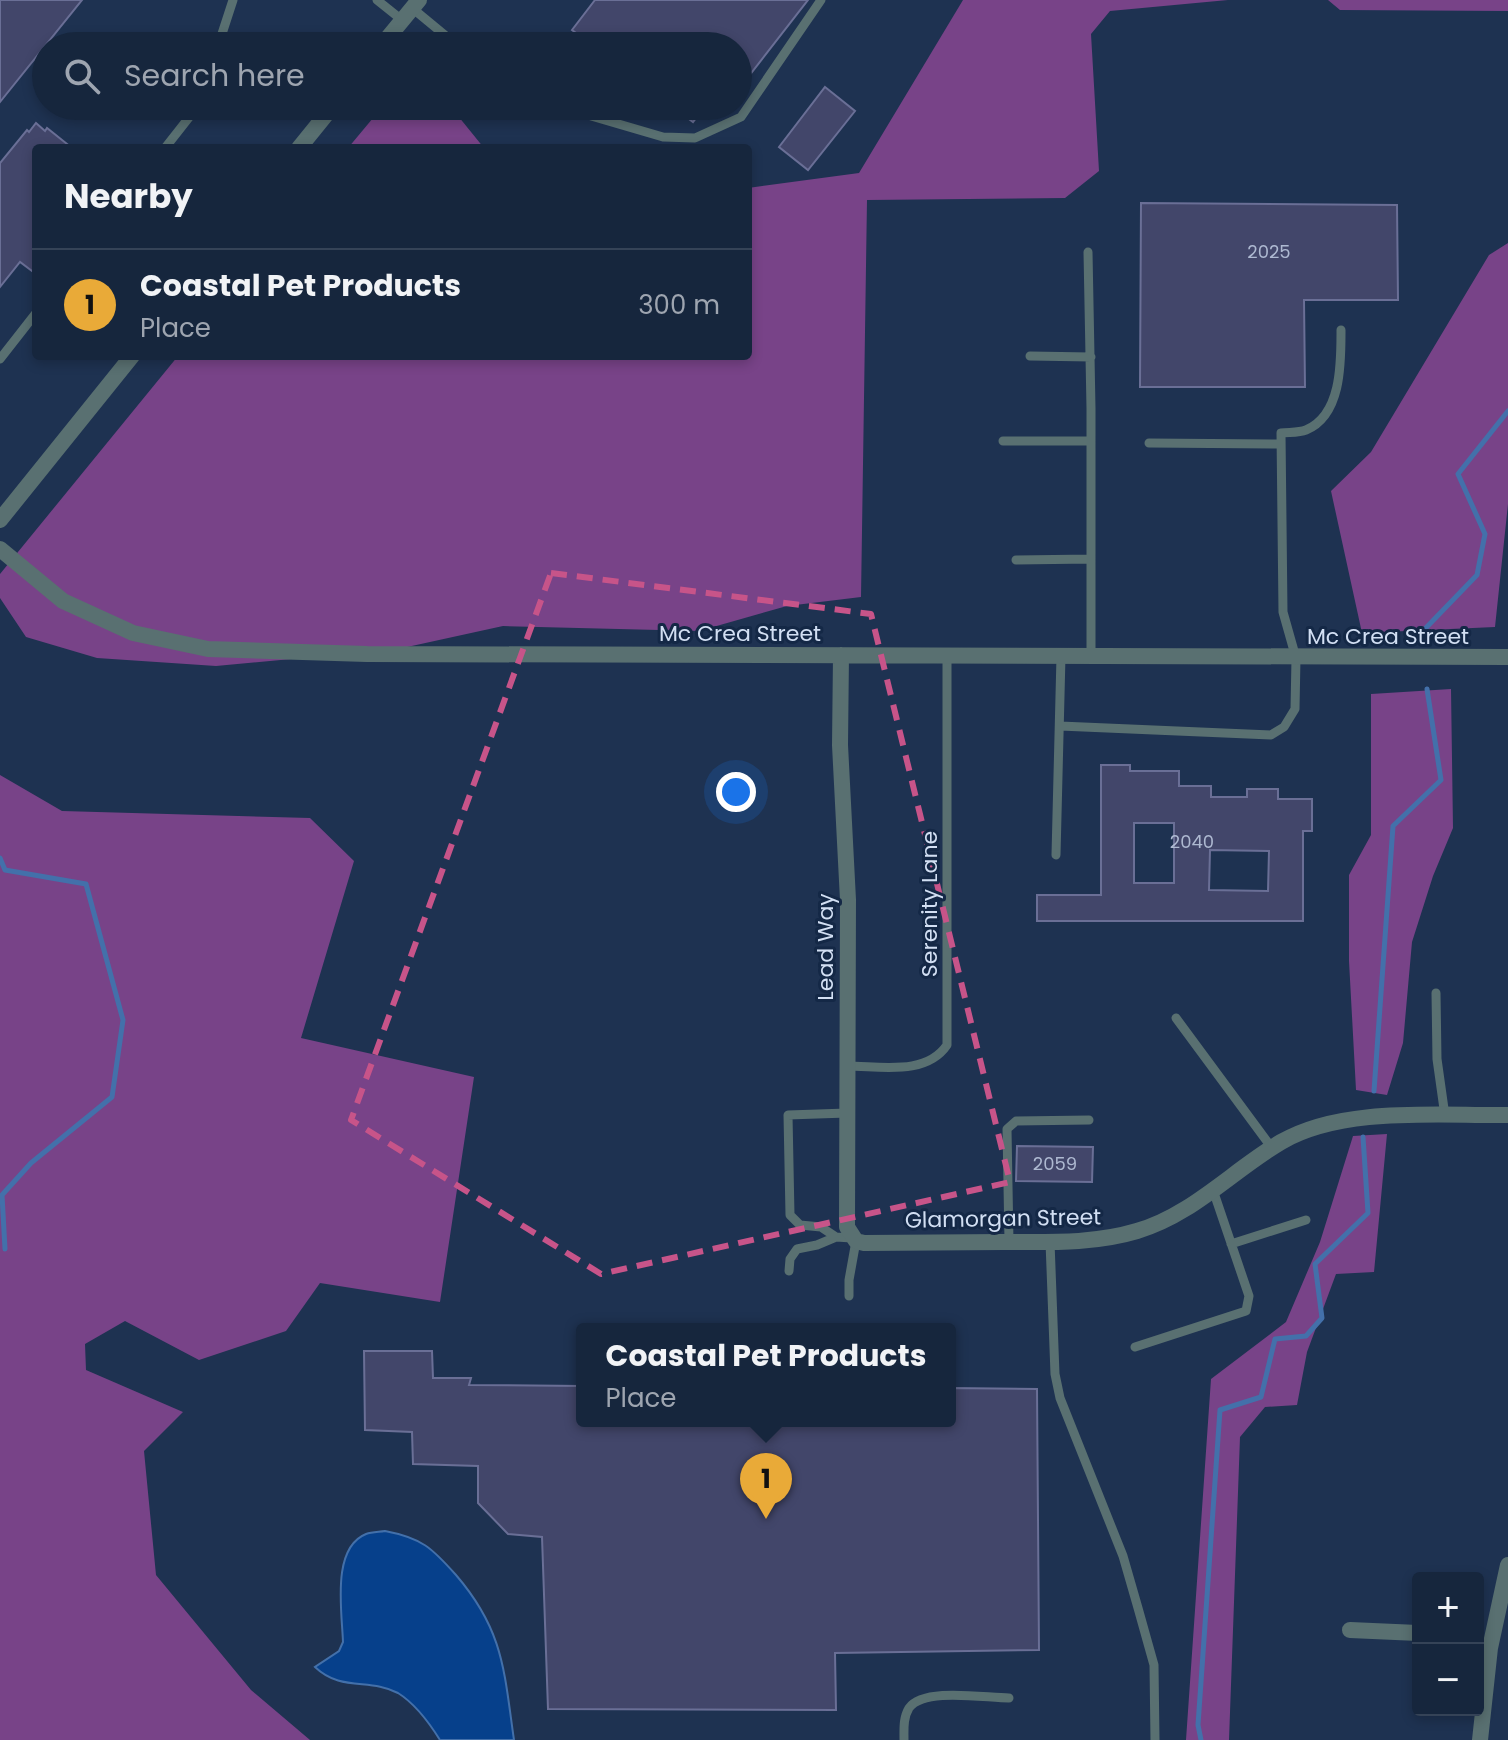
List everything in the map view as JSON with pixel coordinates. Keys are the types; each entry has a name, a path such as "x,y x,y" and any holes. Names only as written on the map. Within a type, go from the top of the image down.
{"street":[{"path":"392,32 411,9"},
{"path":"302,144 322,120"},
{"path":"0,520 129,360"},
{"name":"Mc Crea Street","path":"0,549 63,601 133,633 208,649 383,654 1508,657"},
{"name":"Lead Way","path":"841,655 839,731 848,900 848,1239"},
{"name":"Glamorgan Street","path":"848,1239 864,1243 1102,1239 1142,1230 1180,1212 1272,1148 1307,1130 1371,1117 1508,1115"},
{"path":"1480,1740 1485,1636 1508,1565"},
{"path":"1350,1630 1412,1633"}],"lane":[{"path":"223,32 233,0"},
{"path":"377,0 411,9 440,32"},
{"path":"752,101 821,0"},
{"path":"168,144 187,120"},
{"path":"605,120 663,137 695,138 734,120"},
{"path":"1088,252 1091,656"},
{"path":"0,359 32,318"},
{"path":"1060,726 1271,735 1284,727 1295,709 1296,658 1283,612 1281,433 1304,431 1319,422 1335,395 1341,371 1341,330"},
{"path":"1030,356 1091,357"},
{"path":"1003,441 1091,441"},
{"path":"1149,443 1281,444"},
{"path":"1016,560 1091,559"},
{"name":"Serenity Lane","path":"847,1066 919,1066 938,1058 947,1045 947,655"},
{"path":"1056,855 1061,656"},
{"path":"1436,993 1437,1059 1445,1116"},
{"path":"1176,1018 1272,1148"},
{"path":"847,1113 788,1115 790,1215 800,1225 821,1227 848,1239"},
{"path":"1009,1242 1007,1129 1016,1121 1089,1120"},
{"path":"1135,1347 1246,1311 1249,1296 1213,1190"},
{"path":"1231,1244 1306,1220"},
{"path":"789,1271 790,1259 797,1249 848,1239"},
{"path":"848,1239 849,1296"},
{"path":"1050,1242 1055,1374 1060,1398 1123,1556 1154,1665 1155,1740"},
{"path":"904,1740 907,1711 917,1701 930,1695 1009,1698"}],"highlighted area":[{"path":"551,573 871,614 1010,1182 601,1274 351,1120"}],"shaded area":[{"path":"963,0 1228,0 1110,11 1091,34 1099,171 1065,198 867,200 861,597 787,606 699,631 503,626 398,649 216,666 97,658 26,637 0,598 0,574 175,360 752,360 752,187 859,173"},
{"path":"1328,0 1508,0 1508,11 1340,10"},
{"path":"371,120 461,120 481,144 351,144"},
{"path":"1508,243 1508,504 1495,627 1362,633 1331,491 1371,452 1489,255"},
{"path":"1451,689 1453,828 1433,876 1412,942 1403,1043 1387,1095 1356,1090 1349,961 1349,875 1371,835 1371,694"},
{"path":"0,775 62,811 310,818 354,861 301,1038 474,1077 440,1302 320,1283 286,1331 199,1360 125,1321 85,1344 86,1370 183,1412 144,1451 156,1575 251,1690 310,1740 0,1740"},
{"path":"1387,1134 1374,1272 1336,1274 1307,1352 1297,1405 1265,1407 1240,1437 1229,1740 1186,1740 1211,1379 1286,1322 1320,1242 1353,1136"}],"water":[{"path":"385,1531 408,1537 433,1551 472,1595 493,1634 499,1653 514,1740 440,1740 421,1714 398,1693 377,1686 335,1680 315,1667 339,1651 343,1642 341,1582 348,1553 355,1541 366,1534"}],"building":[{"path":"0,0 82,0 56,32 32,32 32,62 0,102"},
{"path":"595,0 808,0 752,72 752,32 572,30"},
{"path":"825,87 855,111 808,170 779,147"},
{"path":"36,123 67,144 32,144 32,271 20,262 0,287 0,163 27,130 29,132"},
{"path":"1141,203 1397,205 1398,300 1304,300 1305,387 1140,387"},
{"path":"1101,765 1130,765 1130,771 1179,771 1179,786 1211,786 1211,797 1247,797 1247,789 1278,789 1278,799 1312,799 1312,831 1303,831 1303,921 1037,921 1037,895 1101,895","holes":["1134,823 1174,823 1174,883 1134,883","1210,850 1269,851 1268,891 1209,890"]},
{"path":"1017,1146 1093,1147 1092,1182 1016,1181"},
{"path":"364,1351 432,1351 433,1378 471,1378 469,1385 576,1386 576,1427 956,1427 956,1388 1037,1389 1039,1650 835,1653 836,1710 548,1709 542,1537 508,1534 478,1503 478,1466 413,1464 412,1432 365,1430"}],"waterway":[{"path":"1420,634 1477,575 1485,534 1458,474 1508,411"},
{"path":"1374,1091 1393,826 1441,780 1427,689"},
{"path":"0,858 5,870 86,884 123,1020 112,1097 31,1163 2,1195 5,1249"},
{"path":"1201,1740 1198,1725 1220,1410 1261,1397 1275,1339 1306,1336 1322,1318 1315,1264 1368,1213 1363,1137"}],"place":[{"name":"Coastal Pet Products","path":"766,1519"}]}
